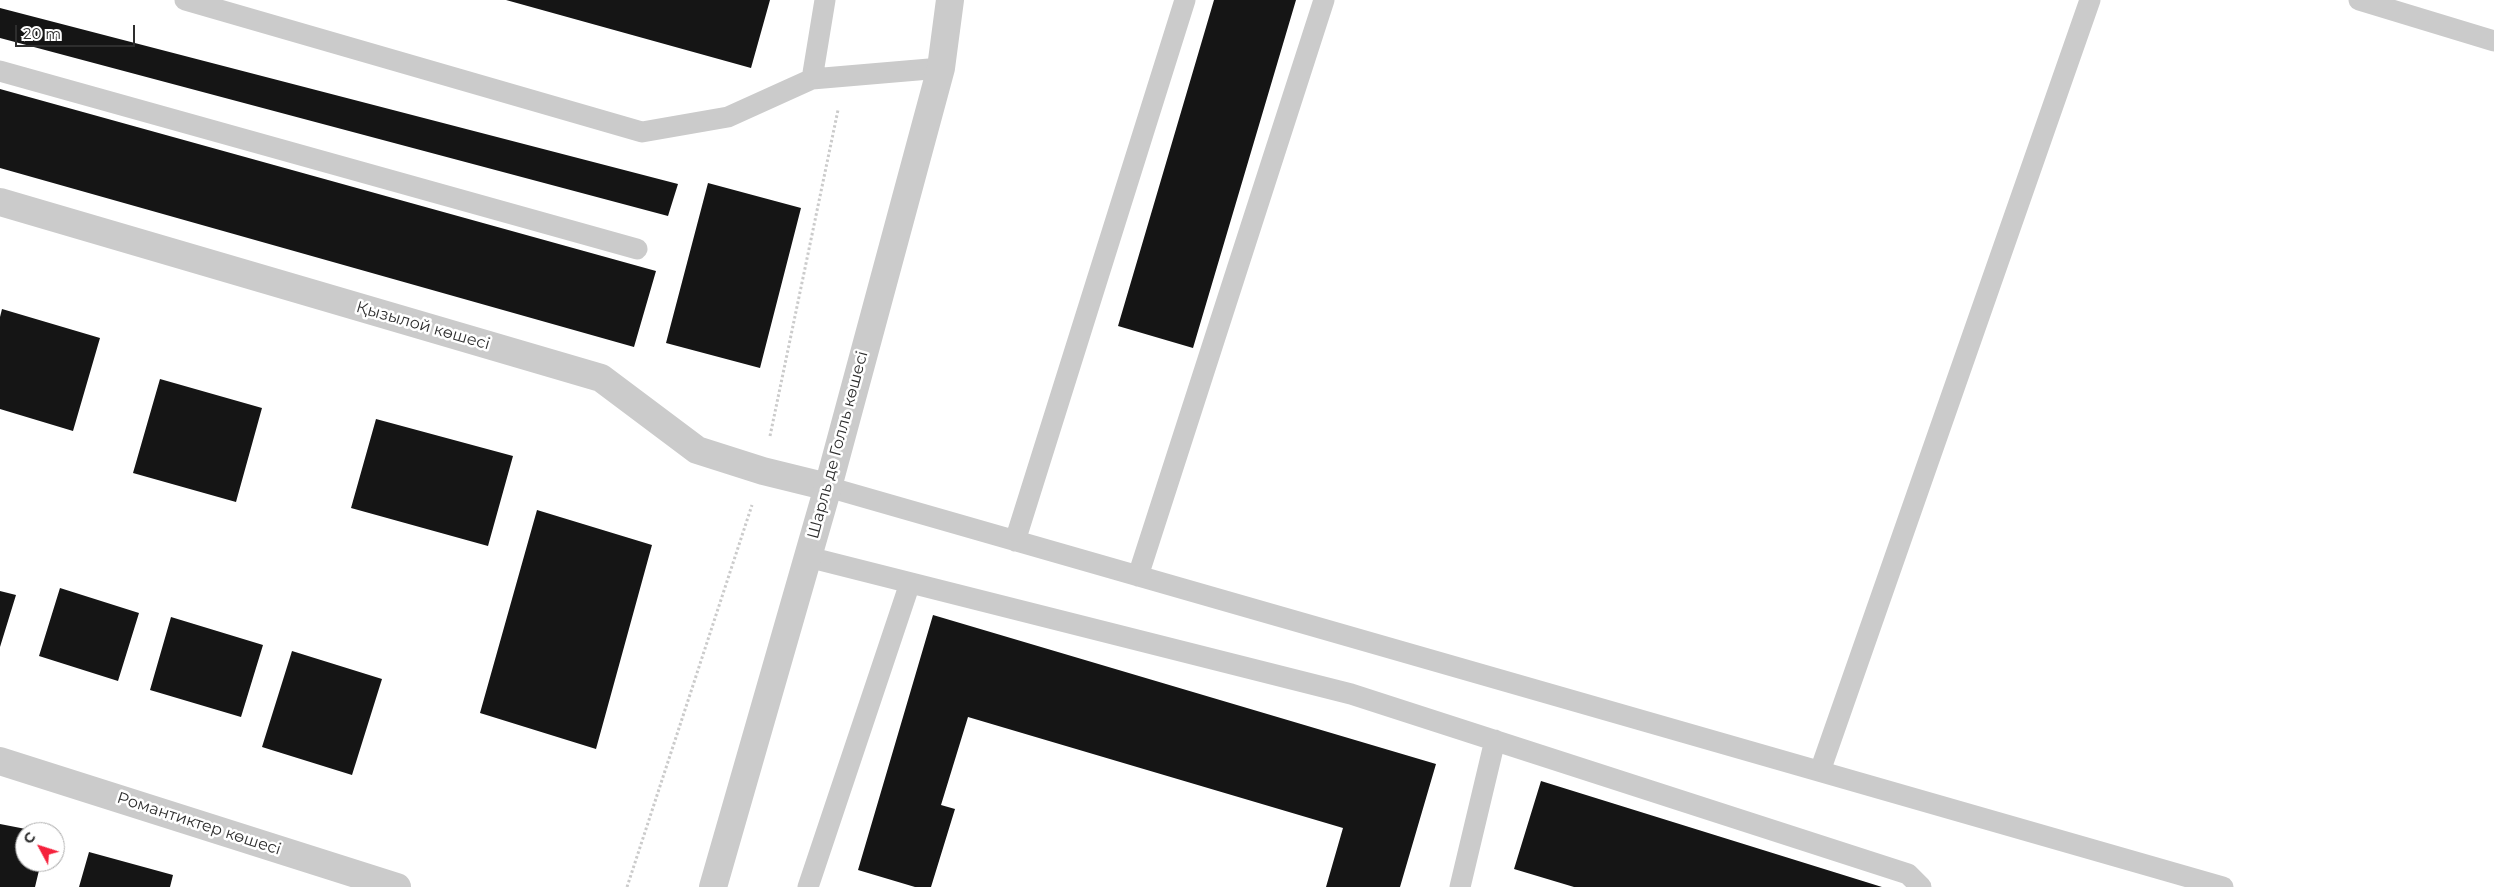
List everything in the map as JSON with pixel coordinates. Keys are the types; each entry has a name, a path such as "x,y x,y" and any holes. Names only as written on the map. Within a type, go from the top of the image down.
{"street":[{"name":"Шарль де Голль көшесі","path":"713,887 828,487 941,68 950,0"},
{"name":"Қызылой көшесі","path":"0,202 601,378 697,450 763,471 828,487"},
{"name":"Романтиктер көшесі","path":"0,761 398,887"}],"lane":[{"path":"185,0 642,132 728,117 812,79 941,68"},
{"path":"812,79 825,0"},
{"path":"1015,541 1185,0"},
{"path":"1138,576 1324,0"},
{"path":"1820,771 2090,0"},
{"path":"2359,0 2494,41"},
{"path":"0,71 637,249"},
{"path":"828,487 2223,887"},
{"path":"808,557 1350,694 1908,874 1921,887"},
{"path":"808,887 910,583"},
{"path":"1460,887 1496,740"}],"path":[{"path":"627,887 763,471 845,77"}],"building":[{"path":"506,0 770,0 751,68"},
{"path":"1214,0 1296,0 1193,348 1118,326"},
{"path":"0,8 678,184 668,216 0,38"},
{"path":"0,89 656,271 634,347 0,168"},
{"path":"708,183 801,208 760,368 666,343"},
{"path":"2,309 100,338 73,431 0,409 0,317"},
{"path":"160,379 262,408 236,502 133,473"},
{"path":"376,419 513,456 488,546 351,508"},
{"path":"537,510 652,545 596,749 480,713"},
{"path":"60,588 139,613 118,681 39,656"},
{"path":"0,591 16,595 0,647"},
{"path":"933,615 1436,764 1400,887 1326,887 1343,828 968,717 941,805 955,809 931,887 915,887 858,870"},
{"path":"171,617 263,645 241,717 150,690"},
{"path":"292,651 382,679 352,775 262,747"},
{"path":"1541,781 1882,887 1574,887 1514,869"},
{"path":"0,824 15,827 15,872 39,872 35,887 0,887"},
{"path":"89,852 173,875 170,887 79,887"}]}
